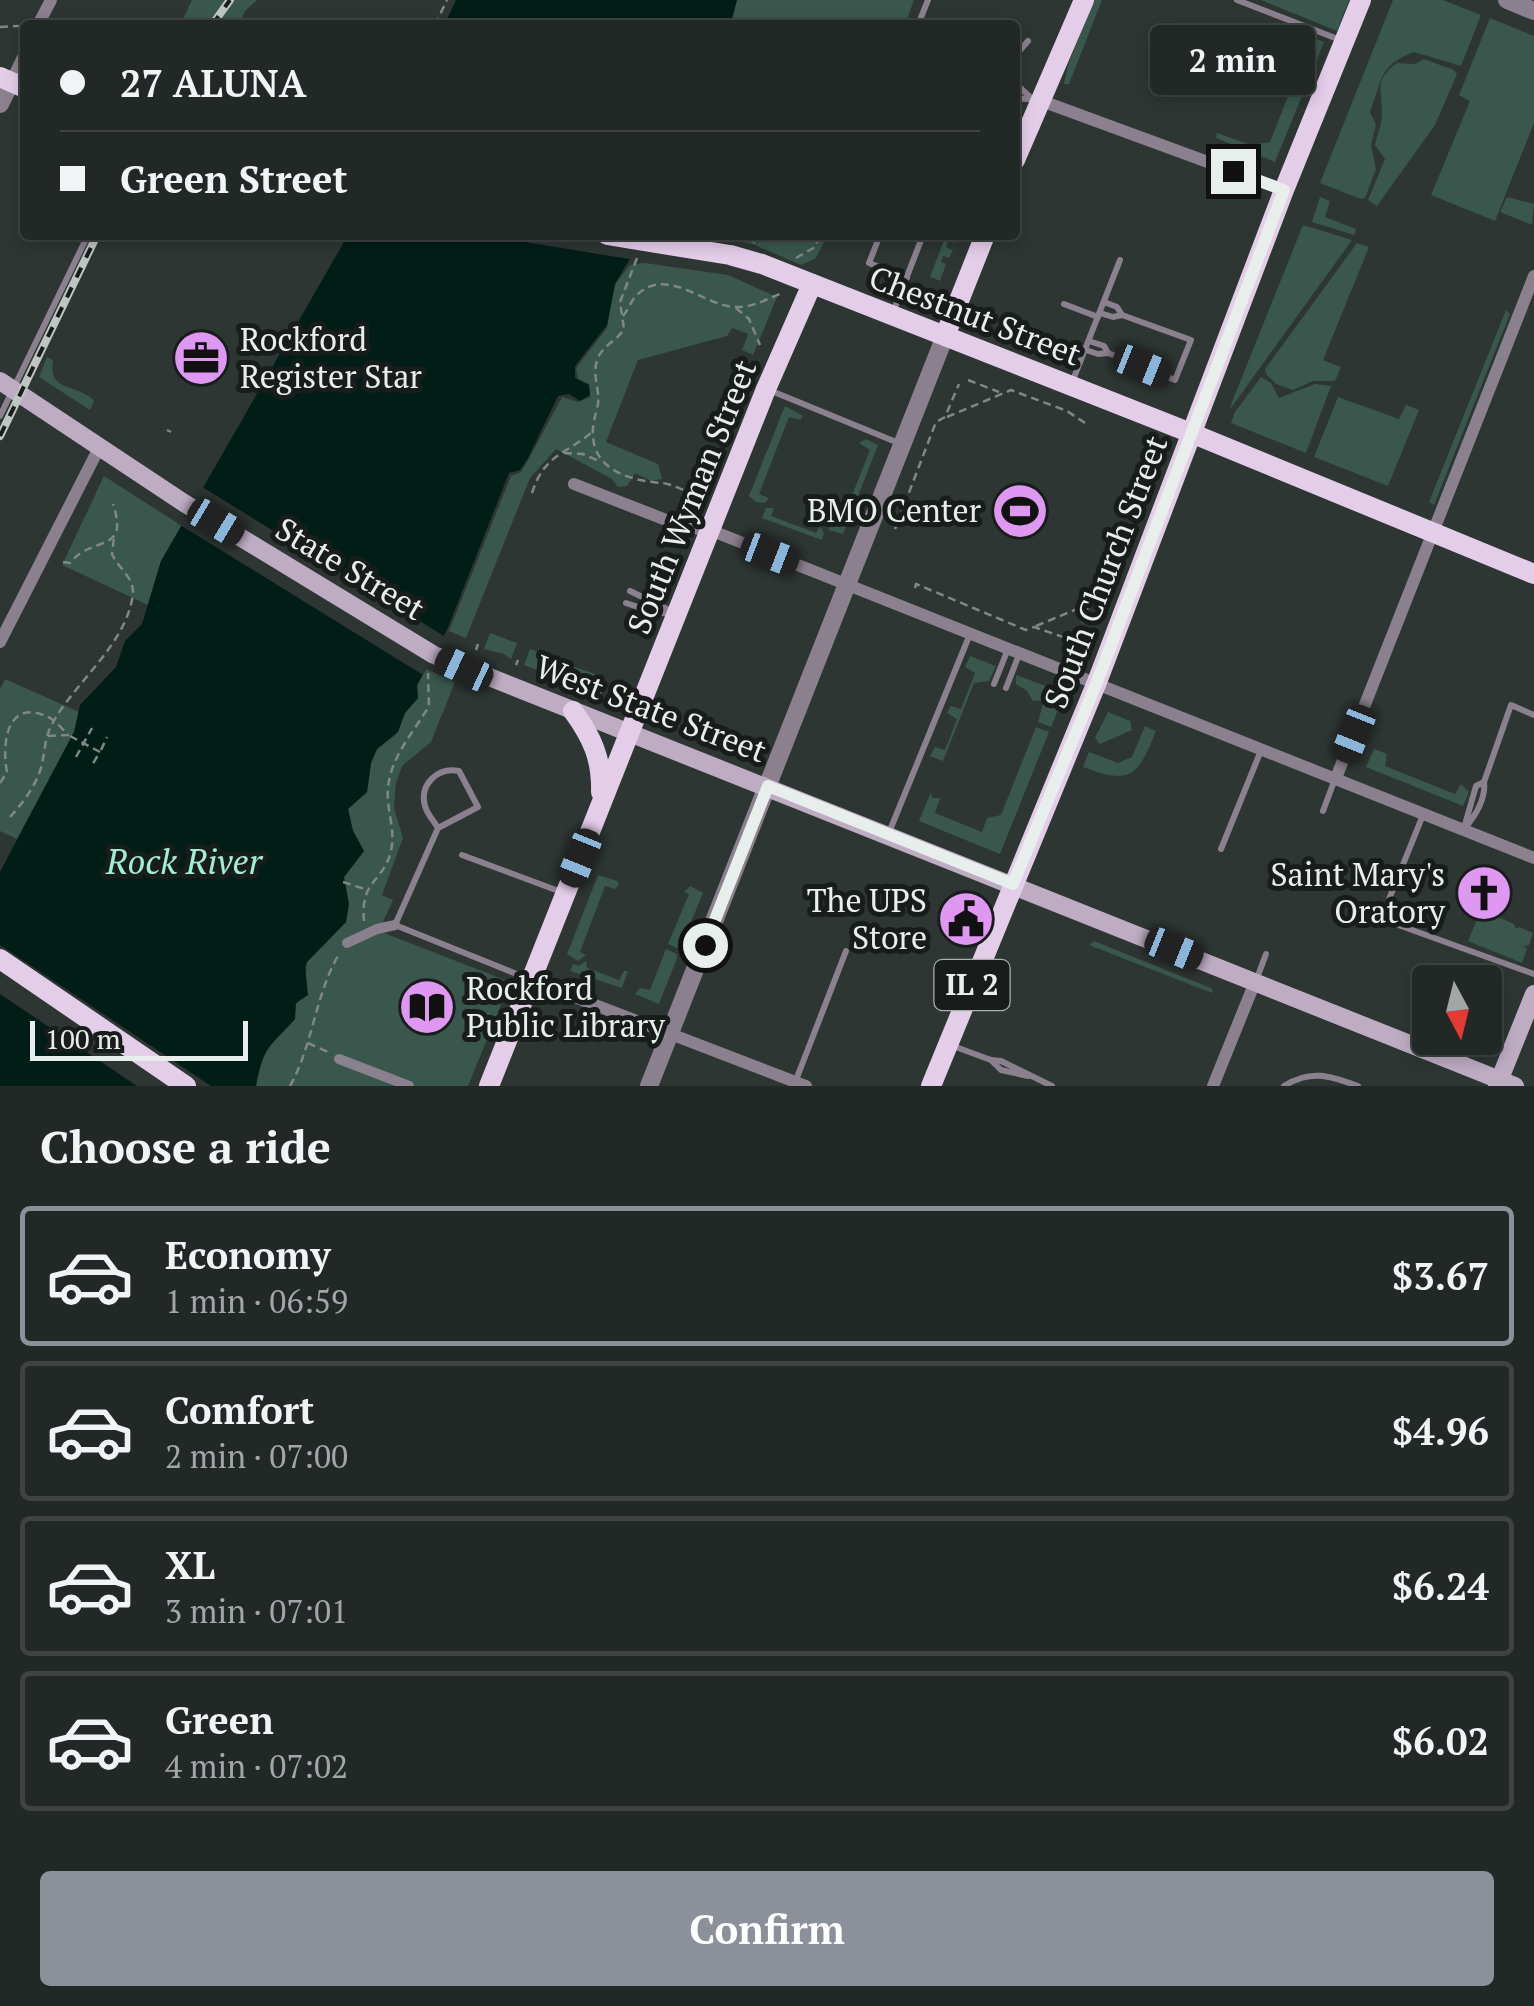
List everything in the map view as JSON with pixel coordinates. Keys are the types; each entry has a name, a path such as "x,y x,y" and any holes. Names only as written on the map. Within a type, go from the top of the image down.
{"main road":[{"path":"1020,139 1034,98 1084,0"},
{"name":"South Church Street","path":"1013,884 1097,682 1284,190 1361,0"},
{"name":"Chestnut Street","path":"624,240 649,247 730,256 812,284 1534,574"},
{"path":"945,336 983,240"},
{"name":"South Wyman Street","path":"489,1086 766,389 812,284"},
{"name":"State Street","path":"7,385 431,664"},
{"name":"West State Street","path":"431,664 573,711 768,786 1504,1084"},
{"path":"573,711 590,734 600,759 600,809"},
{"name":"IL 2","path":"931,1086 1013,884"},
{"path":"0,959 186,1086"},
{"path":"1504,1084 1534,994"}],"street":[{"path":"1507,0 1534,11"},
{"path":"0,104 12,82"},
{"path":"1034,98 1284,190"},
{"path":"1336,778 1532,284"},
{"path":"649,1086 945,336"},
{"path":"0,642 98,448"},
{"path":"574,484 684,527 710,530 1534,858"},
{"path":"347,943 395,925"},
{"path":"530,980 799,1085"},
{"path":"1213,1086 1255,982"},
{"path":"339,1059 409,1086"}],"lane":[{"path":"1237,0 1344,42"},
{"path":"1020,50 1028,41"},
{"path":"1020,87 1034,98"},
{"path":"1020,98 1034,98"},
{"path":"0,416 7,385 85,240"},
{"path":"878,240 869,264 907,278"},
{"path":"891,316 921,240"},
{"path":"1071,386 1120,260"},
{"path":"1088,346 1104,346 1108,353 1175,380 1191,340 1122,314 1117,307 1104,302"},
{"path":"1064,304 1099,315 1122,314"},
{"path":"766,389 902,444"},
{"path":"630,591 676,614"},
{"path":"626,602 653,612 676,614"},
{"path":"888,835 970,633"},
{"path":"994,684 1014,650"},
{"path":"1006,688 1014,650"},
{"path":"1464,830 1484,793 1484,782 1511,705 1534,714"},
{"path":"1221,849 1262,748"},
{"path":"438,828 426,808 425,791 436,775 453,769 465,778 478,807 438,828 395,925 530,980"},
{"path":"1322,811 1336,778"},
{"path":"1423,814 1384,914 1390,922 1534,974"},
{"path":"462,854 565,894"},
{"path":"799,1085 846,952"},
{"path":"1255,982 1266,954"},
{"path":"948,1044 1008,1063 1052,1086"},
{"path":"1284,1086 1316,1074 1358,1086"}],"path":[{"path":"0,27 19,26"},
{"path":"796,259 815,247 818,240"},
{"path":"600,461 592,432 598,400 596,360 621,335 625,322 620,302 649,247"},
{"path":"622,317 635,297 655,286 680,286 711,302 734,307 746,307 780,294"},
{"path":"734,307 749,319 760,345"},
{"path":"968,380 1000,392"},
{"path":"945,417 958,384"},
{"path":"895,529 936,422 1011,390 1067,411 1074,422"},
{"path":"1071,416 1084,420 1088,426"},
{"path":"532,493 543,466 592,432"},
{"path":"560,453 582,454 632,479 650,485 664,483 699,497"},
{"path":"10,817 39,774 46,736 54,720 105,652 132,598 132,580 112,554 119,522 113,504"},
{"path":"915,588 916,584 1026,630 1099,597 1123,540 1121,534"},
{"path":"63,562 70,563 88,547 104,545 114,537"},
{"path":"1078,635 1089,604"},
{"path":"1034,627 1069,639"},
{"path":"476,650 478,644"},
{"path":"290,1086 302,1066 333,964 361,930 364,895 389,858 393,832 390,774 416,721 428,706 431,664"},
{"path":"0,783 6,772 5,731 14,720 37,714 54,720 68,735 100,752"},
{"path":"76,758 92,728"},
{"path":"46,736 68,735"},
{"path":"92,765 107,737"},
{"path":"343,882 367,889"},
{"path":"307,1042 339,1059"}],"shaded area":[{"path":"192,0 257,0 240,20 182,20"},
{"path":"737,0 914,0 907,20 732,20"},
{"path":"1094,0 1102,0 1069,84 1064,84 1068,65"},
{"path":"1261,0 1349,0 1337,31"},
{"path":"1393,0 1443,0 1481,15 1461,66 1414,52 1387,69 1370,112 1376,125 1371,145 1376,169 1365,198 1361,199 1320,183"},
{"path":"1490,18 1534,36 1534,123 1495,221 1431,195 1470,101 1459,95"},
{"path":"1287,30 1324,42 1275,162 1216,138 1217,133 1251,145 1270,142 1307,48 1294,47"},
{"path":"1424,59 1457,74 1435,125 1377,206 1368,200 1385,159 1375,145 1382,117 1380,86 1384,75 1397,63 1415,64"},
{"path":"1320,197 1330,201 1325,217 1356,229 1354,235 1312,222"},
{"path":"1507,197 1534,204 1532,225 1500,212"},
{"path":"1303,225 1352,240 1231,408 1230,407"},
{"path":"732,240 825,240 815,259 801,265 755,245"},
{"path":"944,240 956,240 948,241 946,247 953,250 949,258 943,256 941,262 946,264 940,281 930,277"},
{"path":"1357,243 1369,247 1323,360 1341,367 1335,381 1313,381 1293,390 1276,384 1265,369"},
{"path":"645,263 728,275 777,297 753,355 742,350 748,334 732,328 727,336 638,360 606,442 658,464 662,479 651,481 635,473 627,486 618,487 612,479 556,449 530,478 466,638 449,631 511,476 521,472 562,397 578,402 590,397 589,384 578,379 576,368 607,328 615,284 630,265"},
{"path":"1506,310 1510,314 1434,505 1429,502"},
{"path":"47,357 53,360 54,377 62,385 94,401 90,410 39,377"},
{"path":"1261,377 1271,383 1279,398 1315,384 1331,386 1306,453 1231,423"},
{"path":"1338,397 1399,419 1406,405 1419,410 1388,486 1314,457"},
{"path":"785,406 803,416 800,420 789,417 759,494 769,498 765,503 756,502 749,496"},
{"path":"866,439 878,445 843,534 829,530 828,522 840,526 870,450 859,443"},
{"path":"104,476 182,526 161,561 148,605 62,565"},
{"path":"766,508 774,508 771,516 816,533 820,526 822,540 762,518"},
{"path":"490,633 517,643 511,659 484,649"},
{"path":"530,649 555,658 553,665 569,671 572,666 595,674 589,690 524,665"},
{"path":"970,656 996,666 989,681 974,683 943,761 930,756 935,747 945,750 957,719 947,713 951,706 961,709 975,673 965,667"},
{"path":"426,669 455,682 431,742 402,766 396,783 394,808 403,838 382,895 393,900 379,931 505,980 509,985 468,1086 256,1086 265,1054 295,1019 293,1007 304,996 307,962 346,922 344,877 364,851 353,831 348,809 367,792 377,749 395,735 405,713 418,698 417,686"},
{"path":"1016,675 1065,693 1051,727 1038,722 1044,700 1033,701 1016,684"},
{"path":"5,679 79,712 74,732 17,839 0,831 0,690"},
{"path":"1108,712 1130,721 1132,730 1100,744 1095,738"},
{"path":"1145,726 1156,731 1144,758 1131,773 1113,776 1083,767 1089,752 1118,763 1132,757"},
{"path":"1036,727 1049,732 1000,854 919,821 931,792 932,798 940,798 935,813 982,832 987,818 1001,815"},
{"path":"1374,749 1387,754 1385,766 1455,794 1461,784 1469,792 1463,806 1366,767"},
{"path":"598,875 619,885 615,889 605,886 580,952 586,955 578,961 567,954"},
{"path":"690,886 703,893 677,948 668,944 689,894 684,892"},
{"path":"1481,910 1514,924 1516,929 1533,933 1529,945 1524,946 1527,949 1522,963 1468,941"},
{"path":"1094,941 1213,989 1212,993 1089,945"},
{"path":"666,949 677,954 677,958 659,1004 635,994 640,988 650,990"},
{"path":"586,961 587,968 619,980 628,971 622,988 570,971 573,964 578,966"}],"water":[{"path":"456,0 737,0 731,20 446,20"},
{"name":"Rock River","path":"345,240 641,240 615,284 607,325 575,366 575,378 589,385 590,395 580,401 569,394 558,396 527,460 520,470 509,473 447,630 417,685 418,698 405,713 398,732 377,749 367,792 348,809 353,831 364,851 344,877 349,904 346,922 307,962 308,995 296,1003 295,1019 265,1054 256,1086 0,1086 0,872 74,732 80,705 116,667 125,641 142,624 161,561"}],"pier":[{"path":"513,240 646,240 635,260"},
{"path":"199,485 444,636 423,675 177,523"},
{"path":"0,945 211,1086 137,1086 0,994"}],"railway":[{"path":"216,20 230,0"},
{"path":"0,436 95,240"}],"place":[{"name":"Rockford Register Star","path":"201,358"},
{"name":"BMO Center","path":"1020,511"},
{"name":"Saint Mary's Oratory","path":"1484,893"},
{"name":"The UPS Store","path":"966,919"},
{"name":"Rockford Public Library","path":"427,1007"}],"route":[{"path":"705,945 768,786 1013,884 1097,682 1284,190 1233,171"}]}
